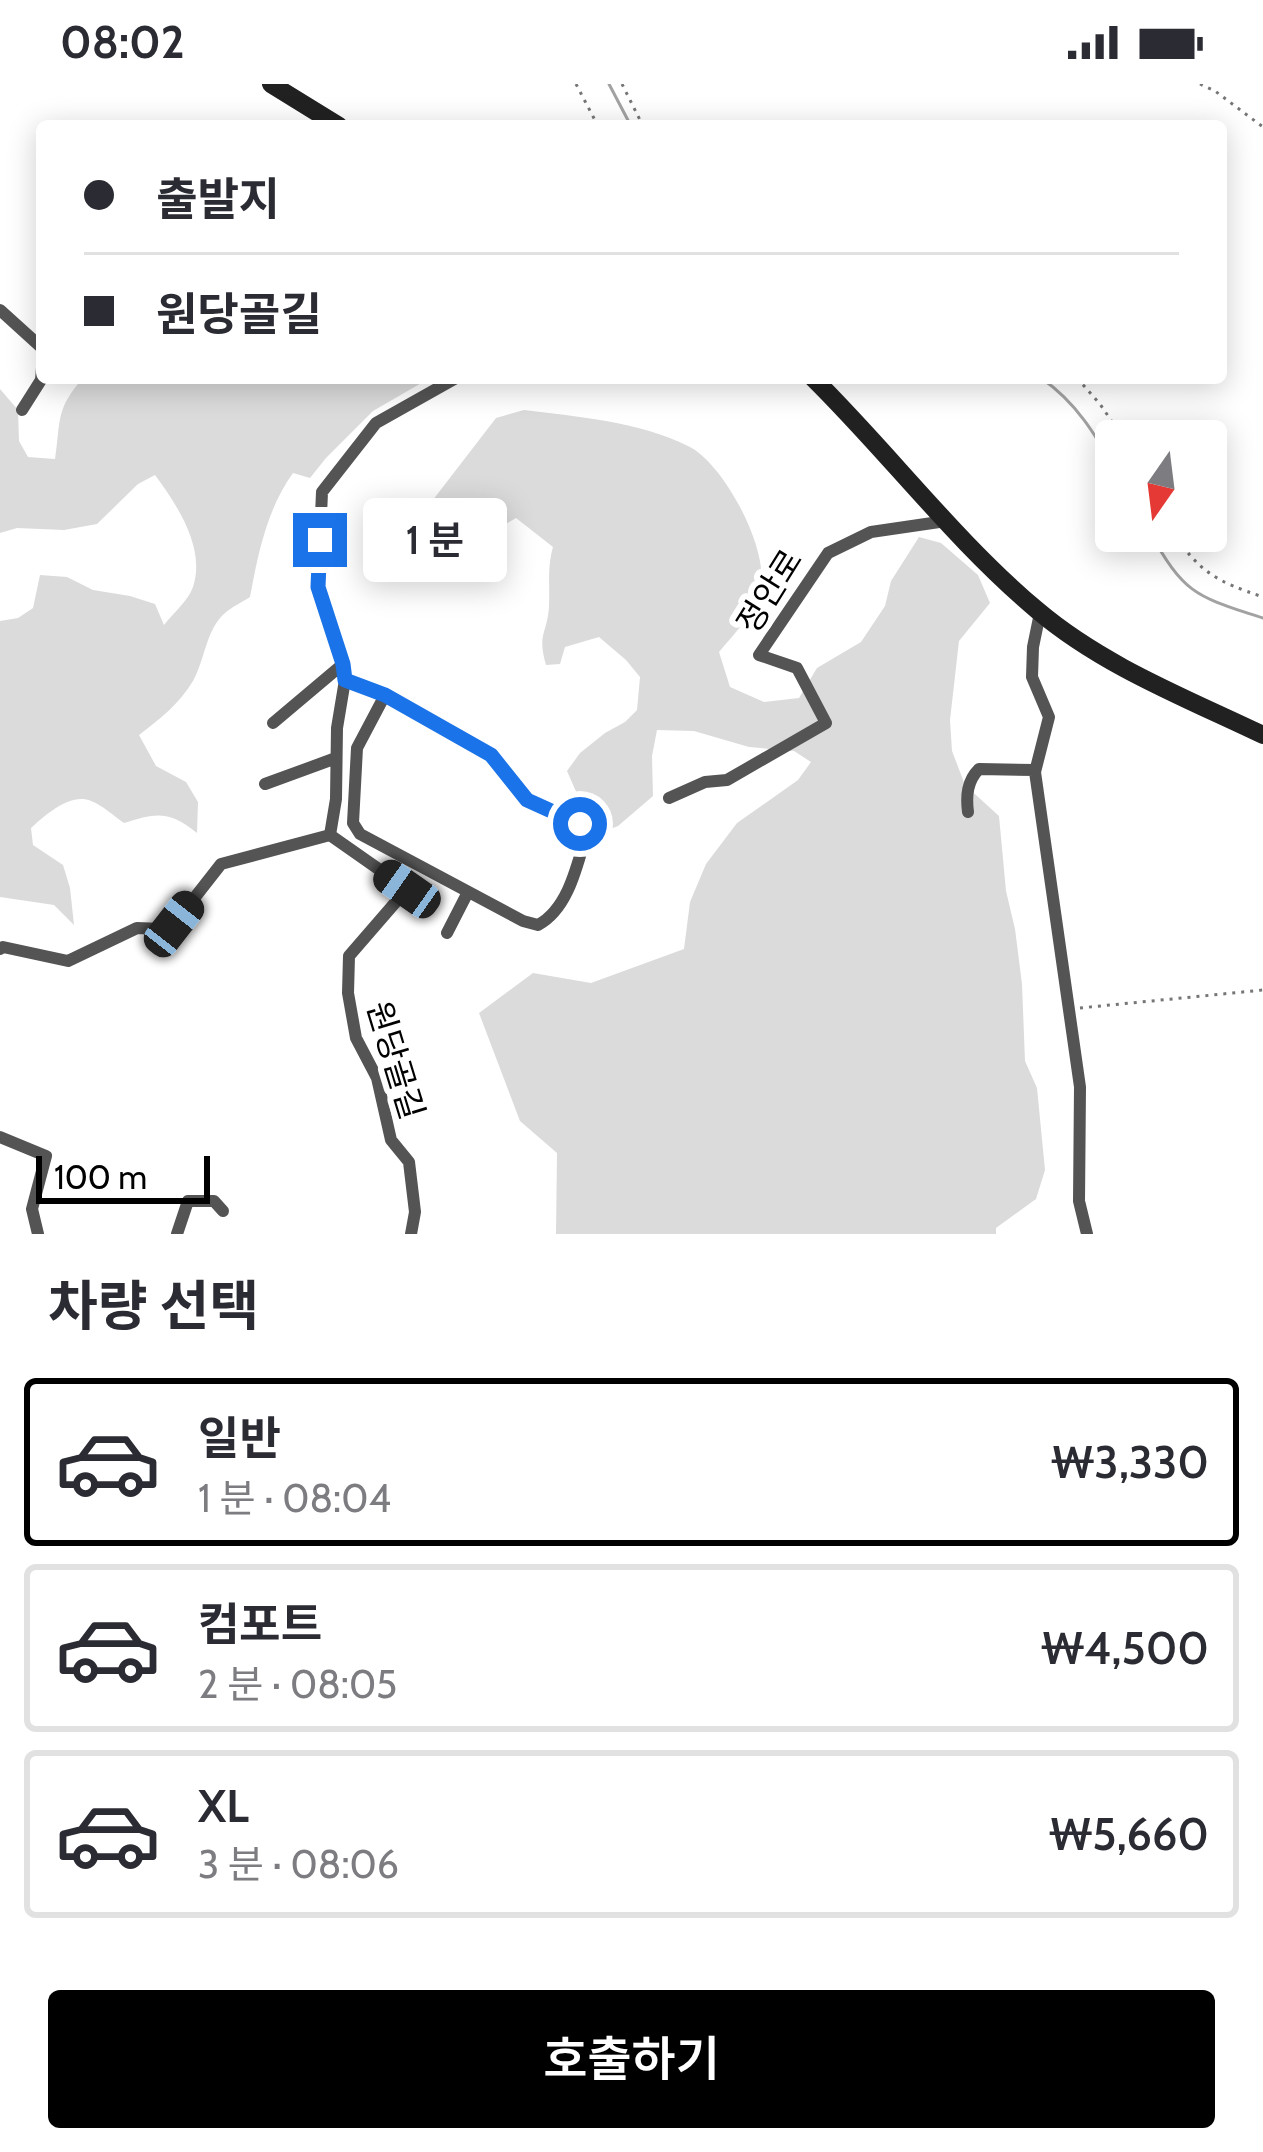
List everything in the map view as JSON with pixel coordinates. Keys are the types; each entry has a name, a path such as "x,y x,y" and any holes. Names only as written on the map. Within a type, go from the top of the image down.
{"street":[{"path":"271,84 329,120"},
{"path":"0,310 36,343"},
{"path":"22,410 38,384"},
{"path":"0,949 68,961 137,928 162,929 174,924 221,864 330,835 345,680 318,587 322,492 376,423 444,384"},
{"path":"819,384 989,566 1040,613 1110,662 1263,735"},
{"name":"정안로","path":"669,798 705,782 727,780 826,723 797,668 759,655 827,554 871,532 947,521"},
{"path":"1040,613 1032,677 1048,717 1035,770 1080,1087 1079,1201 1087,1234"},
{"path":"273,723 343,664"},
{"path":"345,680 385,695 491,755 527,800 580,824 586,835 573,878 550,918 538,925 523,920 360,834 353,823 357,748 385,695"},
{"path":"265,784 337,758"},
{"path":"968,812 971,776 979,769 1035,770"},
{"name":"원당골길","path":"330,835 407,889 350,956 348,993 356,1038 376,1078 391,1140 409,1162 415,1212 411,1234"},
{"path":"447,933 468,892"},
{"path":"0,1137 46,1156 32,1209 38,1234"},
{"path":"177,1234 188,1201 214,1201 223,1211"}],"path":[{"path":"576,84 595,120"},
{"path":"622,84 640,120"},
{"path":"1201,84 1263,128"},
{"path":"1082,384 1111,420"},
{"path":"1186,552 1212,576 1263,597"},
{"path":"1069,1009 1263,990"}],"shaded area":[{"path":"78,384 420,384 373,411 310,478 293,473 270,517 250,597 219,620 188,689 139,735 156,766 186,782 198,802 197,833 163,816 124,823 83,799 59,806 31,828 33,845 63,865 74,925 54,905 0,897 0,621 18,618 33,608 40,575 67,577 93,590 155,604 164,625 191,592 196,557 187,528 155,475 138,484 97,524 0,533 0,389 18,410 19,441 28,457 55,459 63,407"},
{"path":"524,410 649,431 688,446 716,470 741,509 762,573 753,607 719,652 730,687 764,702 799,698 817,668 861,642 885,606 891,581 919,537 941,543 978,575 990,603 959,641 950,720 952,751 965,785 999,816 1022,984 1025,1061 1037,1088 1045,1170 1036,1199 996,1228 996,1234 556,1234 557,1153 520,1121 479,1013 533,973 591,983 684,949 690,902 706,864 737,823 798,780 811,762 794,751 749,747 694,731 657,730 653,796 618,826 605,831 581,803 567,771 580,753 637,710 640,677 599,637 565,647 560,664 546,665 542,640 553,547 516,518 450,551 415,540 419,518 496,418"}],"waterway":[{"path":"609,84 628,120"},
{"path":"1048,384 1095,436"},
{"path":"1162,552 1194,590 1263,618"}],"route":[{"path":"320,540 318,587 345,680 385,695 491,755 527,800 580,824"}]}
